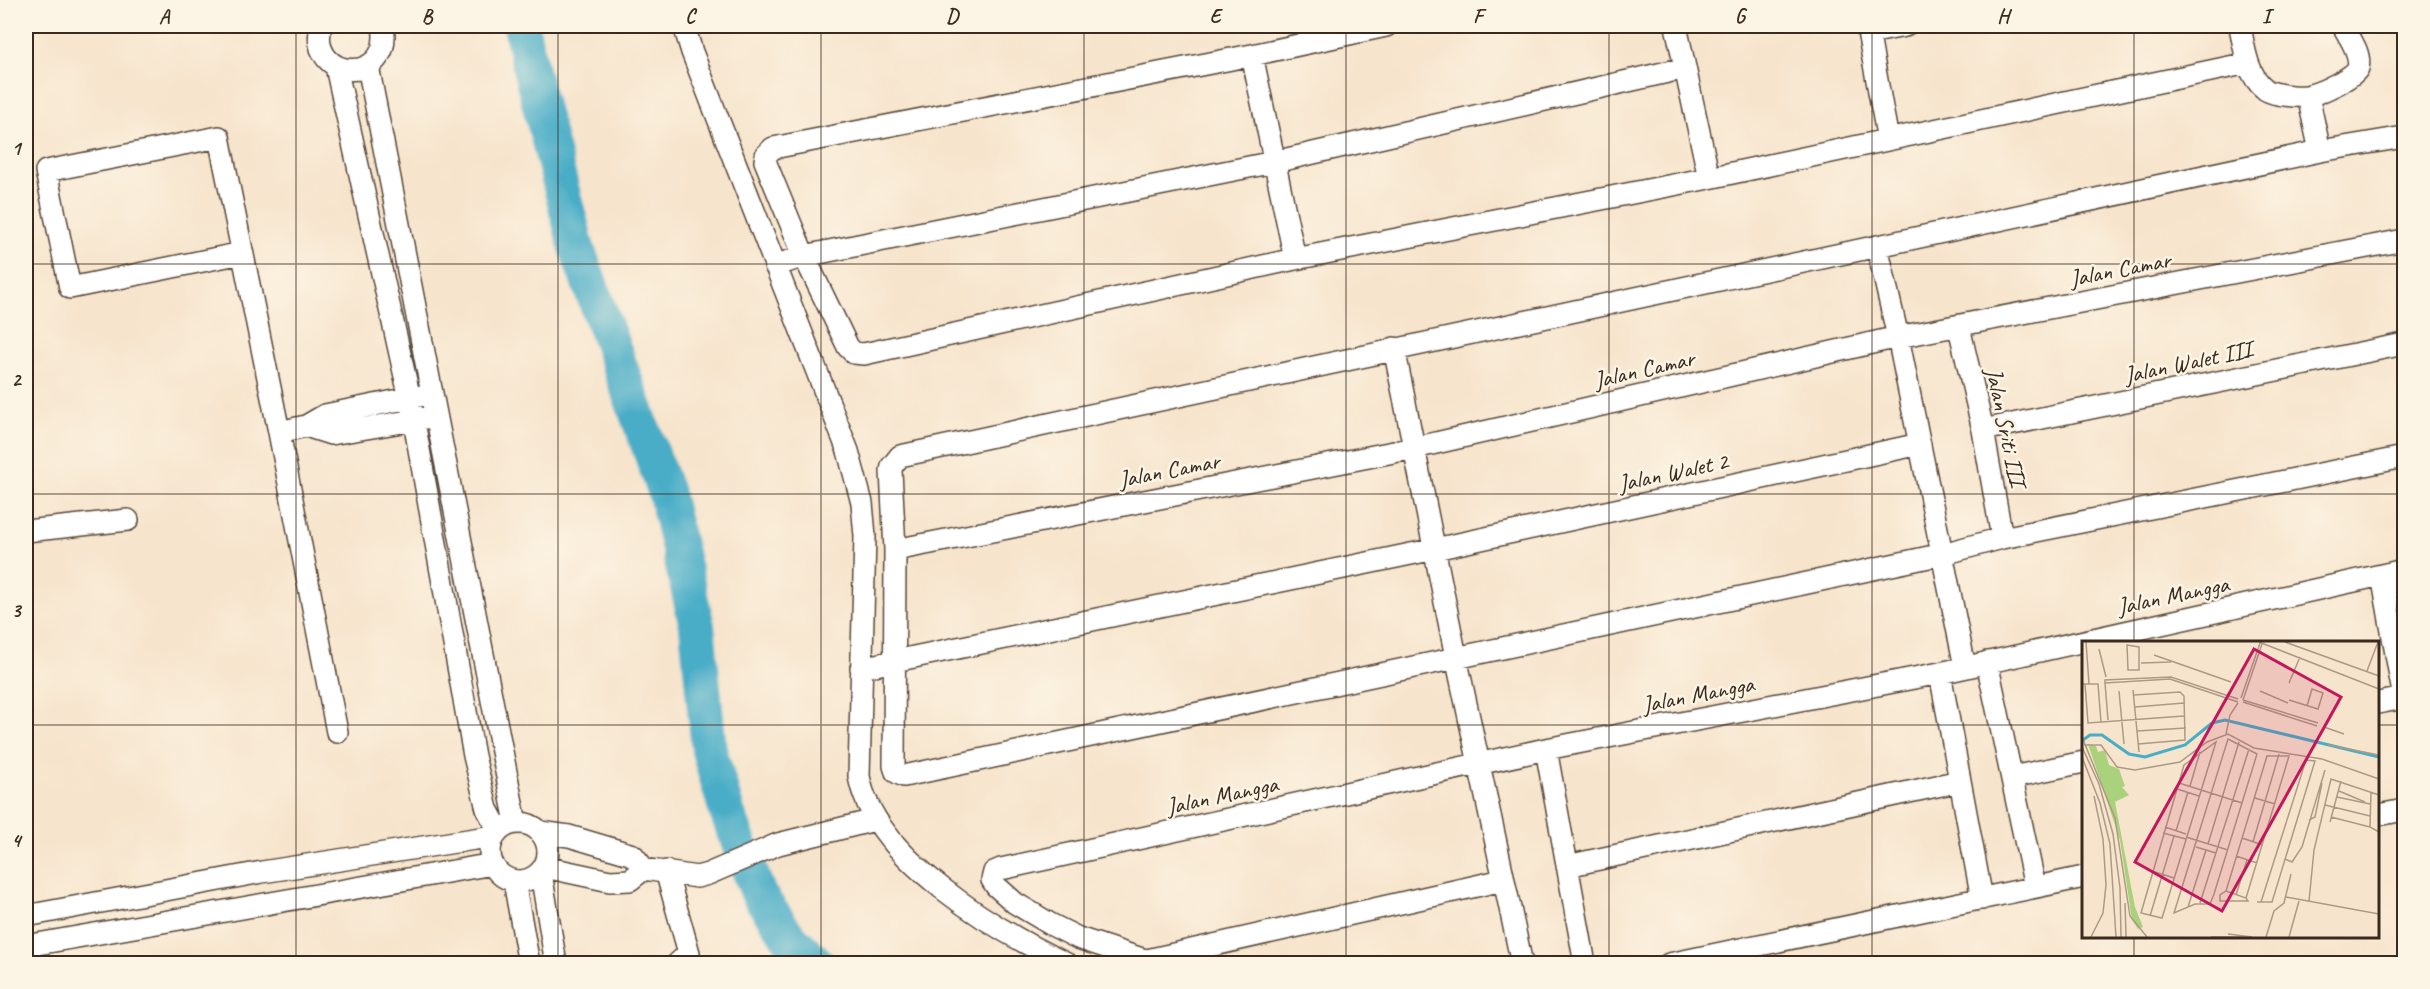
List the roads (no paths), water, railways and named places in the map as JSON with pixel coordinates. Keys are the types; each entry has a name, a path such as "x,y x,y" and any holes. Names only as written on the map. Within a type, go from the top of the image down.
{"street":[{"path":"321,26 319,42 325,57 336,67 353,71 369,66 381,55 385,39 383,26"},
{"path":"684,26 692,52 848,451 862,503 865,536 859,776 862,790 875,820 908,857 945,890 1035,949 1067,963"},
{"path":"1386,26 1252,55 773,148 766,155 765,161 804,256 849,346 858,355 1295,259 1709,178 2248,63"},
{"path":"1676,26 1709,178"},
{"path":"1888,140 1868,29 1905,26"},
{"path":"2240,26 2248,63 2261,86 2268,92 2308,96 2352,76 2357,69 2358,53 2343,26"},
{"path":"1252,55 1295,259"},
{"path":"369,66 437,415 503,830 490,855 501,876 514,881 528,880 543,870 610,880 630,880 644,869 697,877 778,844 875,820"},
{"path":"336,67 410,399 474,756 487,809 503,830"},
{"path":"775,266 804,256 1274,162 1685,68"},
{"path":"2308,96 2320,151"},
{"path":"242,253 70,288 46,171 219,137 337,732"},
{"path":"2404,137 2320,151 900,456 891,471 895,550 894,766 896,772 904,776 1943,554 2002,538 2404,457"},
{"path":"370,218 397,213"},
{"name":"Jalan Camar","path":"895,550 1414,448 1898,337 2404,240"},
{"path":"1877,246 1898,337 1965,667"},
{"name":"Jalan Sriti III","path":"1959,327 1983,430 2002,538"},
{"name":"Jalan Walet III","path":"1983,430 2404,344"},
{"path":"1395,348 1456,657 1522,963"},
{"path":"279,432 306,426 325,415 410,399 433,392"},
{"path":"306,426 331,434 414,421 437,415"},
{"name":"Jalan Walet 2","path":"861,668 1436,549 1920,444"},
{"path":"26,531 128,520"},
{"name":"Jalan Mangga","path":"2082,641 2404,570"},
{"path":"2379,703 2404,698 2382,575"},
{"name":"Jalan Mangga","path":"1150,962 1078,938 1015,903 996,886 992,880 994,872 1546,749 1940,673 2082,641"},
{"path":"1987,662 2035,887"},
{"path":"1940,673 1982,899"},
{"path":"1546,749 1585,963"},
{"path":"2012,777 2082,762"},
{"path":"1567,866 1960,781"},
{"path":"2379,815 2404,810"},
{"path":"26,916 262,872 533,826 547,842 549,855 543,870 556,963"},
{"path":"540,832 569,836 633,855 644,869"},
{"path":"26,946 493,864"},
{"path":"666,871 686,960"},
{"path":"262,872 269,903"},
{"path":"1669,963 2082,877"},
{"path":"1150,962 1503,880"},
{"path":"514,881 529,963"}],"waterway":[{"path":"521,26 577,249 666,493 697,626 709,750 727,812 759,895 788,936 818,964"}]}
